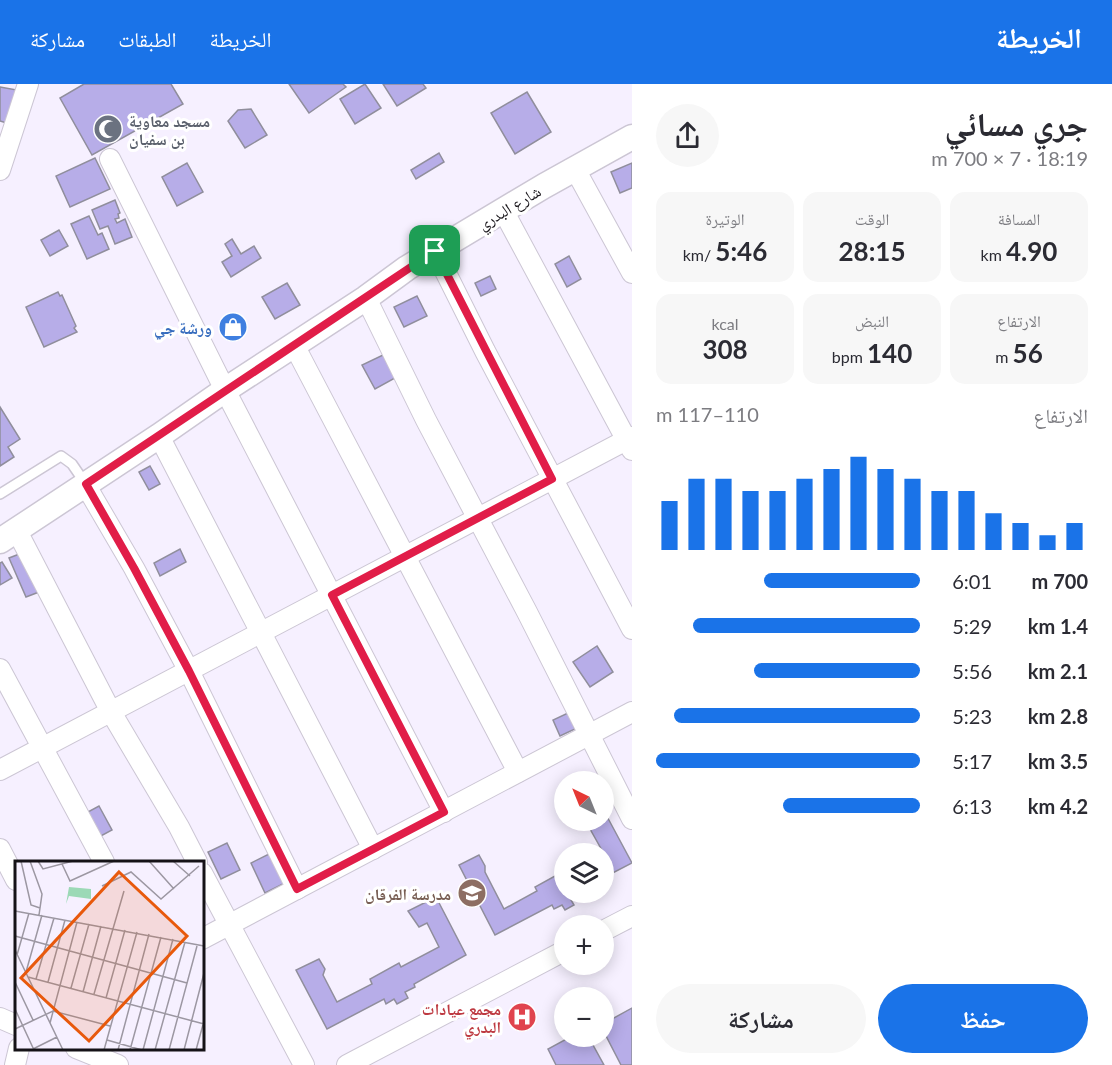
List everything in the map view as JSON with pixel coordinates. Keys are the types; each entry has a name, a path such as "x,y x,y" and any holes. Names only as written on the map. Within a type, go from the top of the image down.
{"street":[{"path":"1,163 28,84"},
{"name":"شارع البدري","path":"9,536 435,251 574,169 632,138"},
{"path":"110,159 225,390 444,812"},
{"path":"574,169 632,273"},
{"path":"0,770 552,479 630,443 504,212"},
{"path":"435,251 632,629"},
{"path":"366,298 632,819"},
{"path":"294,345 518,772"},
{"path":"159,436 373,849"},
{"path":"86,484 189,671 297,889"},
{"path":"9,536 179,827 196,861"},
{"path":"0,669 103,861"},
{"path":"204,938 632,712"},
{"path":"0,849 15,878"},
{"path":"204,877 304,1065"},
{"path":"614,925 632,916"},
{"path":"347,1065 554,956"},
{"path":"0,1018 15,1025"},
{"path":"15,1065 19,1050"},
{"path":"81,1050 118,1065"}],"lane":[{"path":"0,494 61,456 72,464 86,484"}],"building":[{"name":"مسجد معاوية بن سفيان","path":"84,84 171,84 183,104 92,155 60,98"},
{"path":"289,84 343,84 346,87 309,113"},
{"path":"365,84 381,108 355,124 340,99"},
{"path":"383,84 423,84 426,88 397,106"},
{"path":"0,87 17,90 10,124 0,121"},
{"path":"527,92 551,132 515,154 491,113"},
{"path":"251,109 267,135 245,148 228,121 238,110"},
{"path":"439,153 444,162 416,179 411,170"},
{"path":"95,158 110,189 70,207 56,176"},
{"path":"187,163 203,192 177,206 162,177"},
{"path":"632,163 632,188 620,193 611,172"},
{"path":"115,200 120,213 119,218 115,219 117,223 125,219 132,237 115,244 108,226 100,229 92,210"},
{"path":"89,216 98,235 102,233 109,249 87,259 71,224"},
{"path":"59,230 68,246 50,256 41,240"},
{"path":"232,239 241,254 254,246 261,258 231,277 222,262 232,256 225,244"},
{"path":"569,256 581,279 567,287 555,264"},
{"path":"490,276 496,289 481,296 475,283"},
{"path":"287,283 300,305 275,319 262,297"},
{"path":"58,292 60,296 62,295 77,332 44,347 26,307"},
{"path":"417,296 427,316 404,327 394,307"},
{"path":"383,355 395,378 375,389 362,365"},
{"path":"0,407 20,439 8,447 14,457 0,466"},
{"path":"150,466 160,484 149,490 139,472"},
{"path":"180,549 186,562 160,576 154,563"},
{"path":"22,553 39,592 26,597 9,558"},
{"path":"2,562 12,578 0,585 0,563"},
{"path":"597,646 613,672 590,687 573,662"},
{"path":"568,713 575,729 560,736 553,720"},
{"path":"99,806 112,830 99,837 86,813"},
{"path":"614,829 632,863 614,872 614,843 598,843 591,831"},
{"path":"227,843 240,870 221,879 208,852"},
{"path":"271,853 285,883 265,893 251,863"},
{"path":"479,855 504,909 537,891 535,887 554,877 554,903 573,903 574,905 565,910 562,905 554,909 552,905 495,935 459,865"},
{"path":"436,897 466,955 414,984 415,987 405,992 408,998 397,1004 394,999 386,1004 384,999 327,1029 296,970 319,959 325,969 323,975 337,1002 372,984 370,979 399,963 401,967 439,947 427,923 419,927 408,911"},
{"path":"632,1008 632,1065 621,1065 612,1047 614,1047 614,1018"},
{"path":"554,1046 594,1047 604,1065 556,1065 548,1049"}],"place":[{"name":"مسجد معاوية بن سفيان","path":"108,129"},
{"name":"ورشة جي","path":"233,327"},
{"name":"مدرسة الفرقان","path":"472,893"},
{"name":"مجمع عيادات البدري","path":"522,1017"}],"route":[{"path":"435,251 552,479 332,595 444,812 297,889 189,671 86,484 435,251"}]}
